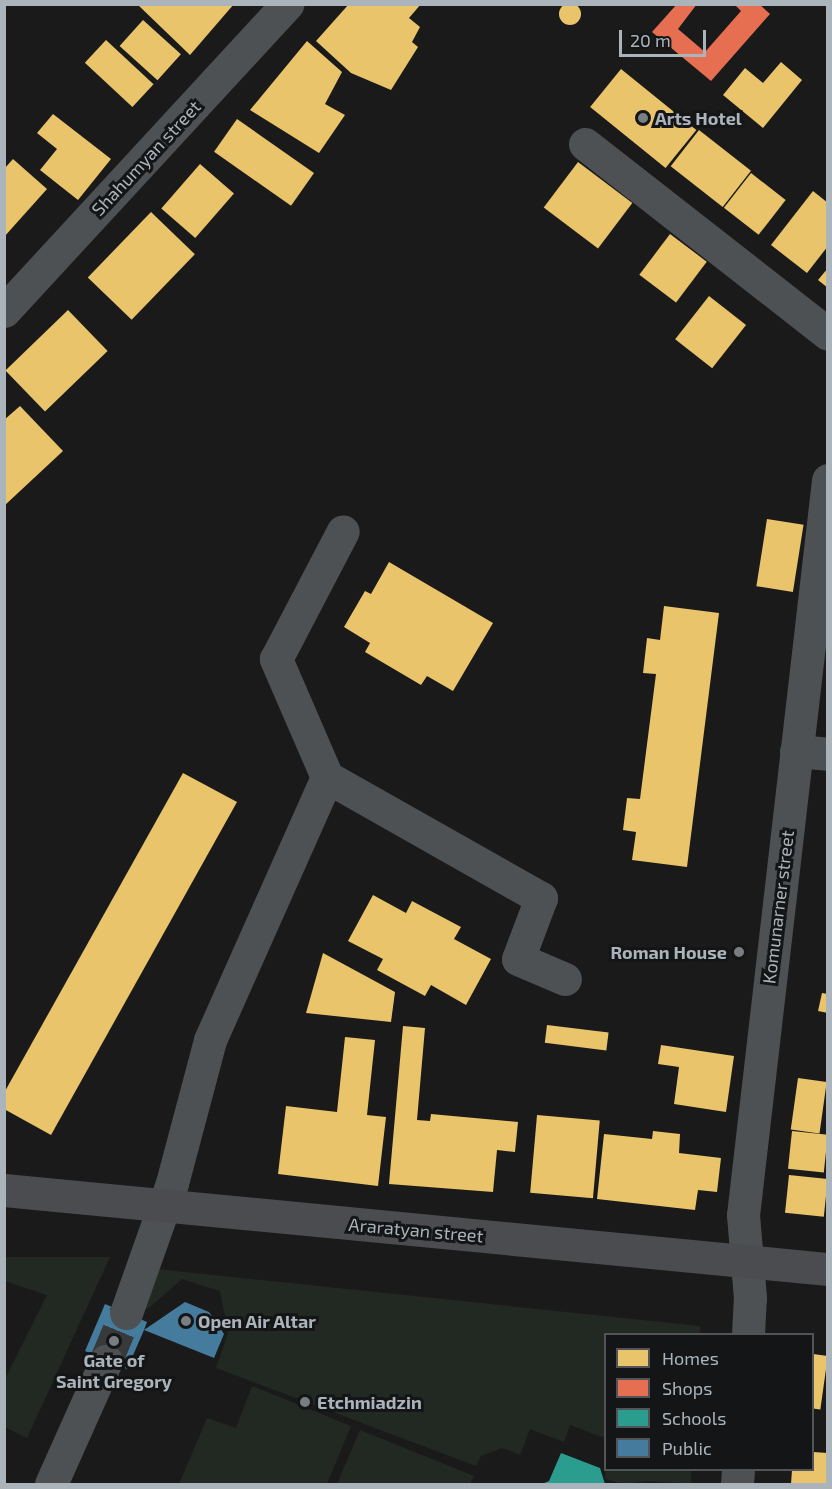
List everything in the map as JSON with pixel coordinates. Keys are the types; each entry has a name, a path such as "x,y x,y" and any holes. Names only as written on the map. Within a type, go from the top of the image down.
{"main road":[{"name":"Araratyan street","path":"4,1190 828,1269"}],"street":[{"name":"Shahumyan street","path":"4,311 287,4"},
{"path":"585,144 828,334"},
{"name":"Komunarner street","path":"748,1333 747,1261 743,1215 812,752 828,480"},
{"path":"343,531 276,659 327,777 541,898 518,959 565,979"},
{"path":"126,1313 164,1206 210,1040 327,777"},
{"path":"51,1485 106,1361"}],"shaded area":[{"path":"5,1257 110,1257 27,1438 5,1427 5,1379 47,1295 5,1281"},
{"path":"156,1269 700,1326 700,1333 604,1333 604,1438 570,1425 564,1442 530,1429 520,1455 502,1448 481,1456 476,1466 216,1368 228,1333 220,1291 182,1279 148,1309 141,1307"},
{"path":"252,1386 351,1426 327,1484 179,1484 207,1418 236,1428"},
{"path":"360,1430 474,1476 470,1484 337,1484"},
{"path":"606,1471 691,1471 691,1484 649,1481 622,1484 605,1479"}],"building: Homes":[{"path":"570,3 578,6 581,14 578,22 570,25 562,22 559,14 562,6"},
{"path":"137,4 234,4 190,55"},
{"path":"349,4 421,4 409,18 420,27 412,42 418,47 391,90 351,73 316,41"},
{"path":"143,20 181,54 157,80 120,46"},
{"path":"106,40 154,84 132,107 85,63"},
{"path":"307,41 342,72 325,104 345,115 319,153 250,110"},
{"path":"781,62 802,80 763,128 723,95 745,68 763,83"},
{"name":"Arts Hotel","path":"621,69 696,130 666,168 590,107"},
{"path":"53,114 111,159 78,200 40,170 57,149 37,133"},
{"path":"237,119 314,173 291,206 214,152"},
{"path":"699,130 751,171 723,207 671,166"},
{"path":"13,159 47,189 4,237 4,169"},
{"path":"578,162 632,203 598,248 544,208"},
{"path":"200,164 234,194 195,238 161,209"},
{"path":"751,173 786,200 759,235 724,208"},
{"path":"813,191 828,203 828,246 807,273 771,245"},
{"path":"151,212 195,254 132,320 88,277"},
{"path":"670,234 707,262 676,302 639,275"},
{"path":"828,268 828,288 818,280"},
{"path":"709,296 746,325 712,368 675,339"},
{"path":"68,310 108,351 45,411 5,370"},
{"path":"20,406 63,451 4,506 4,420"},
{"path":"767,519 804,525 793,592 756,586"},
{"path":"389,562 493,623 453,691 427,676 421,685 365,652 370,643 344,627 365,591 371,594"},
{"path":"664,606 719,613 687,867 632,860 636,832 623,830 627,798 640,799 656,674 643,673 647,638 660,640"},
{"path":"183,773 237,802 51,1135 4,1109 4,1093"},
{"path":"373,895 406,913 412,901 461,927 454,939 491,959 466,1005 431,985 425,996 377,970 383,959 348,941"},
{"path":"323,953 395,992 391,1022 306,1013"},
{"path":"822,993 828,994 828,1013 818,1011"},
{"path":"547,1025 609,1033 606,1050 545,1043"},
{"path":"403,1026 425,1028 417,1120 430,1121 431,1114 518,1122 515,1152 497,1150 493,1192 389,1184"},
{"path":"345,1037 375,1040 367,1115 386,1117 378,1186 278,1174 286,1106 337,1112"},
{"path":"661,1045 734,1056 726,1112 674,1104 679,1067 658,1064"},
{"path":"798,1078 827,1082 819,1134 791,1129"},
{"path":"537,1115 600,1120 593,1198 530,1193"},
{"path":"653,1131 680,1134 679,1153 721,1158 717,1192 698,1190 695,1210 597,1199 604,1134 652,1139"},
{"path":"792,1131 828,1135 824,1173 788,1169"},
{"path":"789,1175 828,1179 824,1217 785,1213"},
{"path":"814,1354 828,1356 820,1410 814,1409"},
{"path":"814,1452 828,1453 827,1484 791,1484 792,1471 814,1471"}],"building: Shops":[{"path":"677,4 697,4 678,29 705,52 741,11 734,4 759,4 770,14 711,81 652,32"}],"building: Schools":[{"path":"561,1453 600,1468 605,1484 542,1484 549,1481"}],"building: Public":[{"name":"Open Air Altar","path":"185,1302 209,1312 224,1334 214,1358 144,1330"},
{"name":"Gate of Saint Gregory","path":"105,1304 147,1322 127,1369 85,1351"}],"tunnel":[{"path":"106,1361 126,1313"}],"place":[{"name":"Arts Hotel","path":"643,118"},
{"name":"Roman House","path":"739,952"},
{"name":"Open Air Altar","path":"186,1321"},
{"name":"Gate of Saint Gregory","path":"114,1341"},
{"name":"Etchmiadzin","path":"305,1402"}]}
